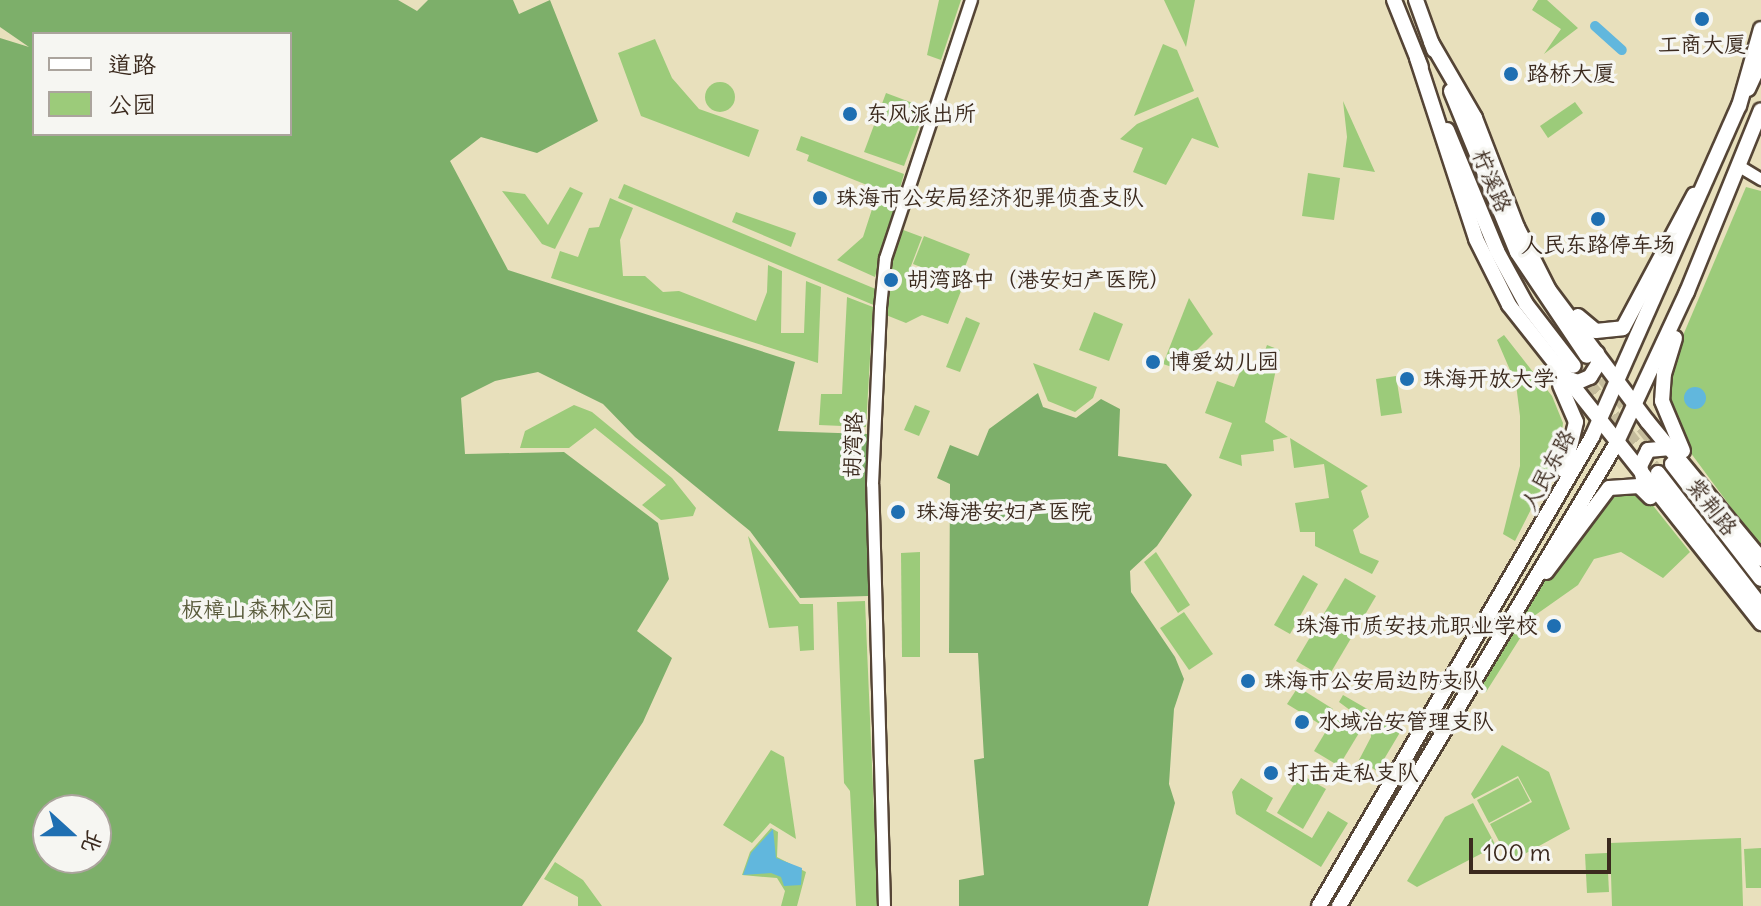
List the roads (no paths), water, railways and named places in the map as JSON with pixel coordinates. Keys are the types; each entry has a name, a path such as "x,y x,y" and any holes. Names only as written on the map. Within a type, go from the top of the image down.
{"main road":[{"name":"柠溪路","path":"1394,0 1497,251 1569,372"},
{"name":"柠溪路","path":"1416,0 1517,252 1591,354"},
{"name":"人民东路","path":"1319,906 1536,537 1599,421 1665,283 1739,106 1761,29"},
{"path":"1431,42 1475,118 1517,227 1549,290 1598,364 1590,377 1578,382 1524,328"},
{"path":"1417,58 1476,239 1538,357 1569,396 1576,422 1570,461 1544,506 1536,537 1551,549"},
{"path":"1739,106 1761,61"},
{"name":"人民东路","path":"1339,906 1616,444 1687,292 1760,110"},
{"path":"1517,227 1583,323 1610,333 1623,328 1635,311 1717,157"},
{"path":"1737,168 1728,211 1668,355 1662,401 1678,443 1761,558"},
{"path":"1665,283 1687,292"},
{"path":"1591,354 1761,558"},
{"name":"紫荆路","path":"1569,372 1616,444 1652,477 1755,607"},
{"path":"1652,477 1640,466 1646,453 1655,446 1671,448"},
{"name":"紫荆路","path":"1672,464 1761,579"},
{"path":"1525,597 1609,488 1623,484 1639,486 1711,573 1755,607 1761,623"}],"street":[{"name":"胡湾路","path":"884,906 872,484 880,307 885,258 971,0"},
{"path":"1737,168 1761,179"}],"water":[{"path":"1695,387 1703,390 1706,398 1703,406 1695,409 1687,406 1684,398 1687,390"},
{"path":"773,829 776,858 802,868 801,885 784,886 781,877 771,873 743,875 751,853"}],"waterway":[{"path":"1595,26 1622,50"}],"tunnel":[{"path":"1590,361 1672,464"},
{"path":"1574,366 1658,473"}],"place":[{"name":"工商大厦","path":"1702,19"},
{"name":"路桥大厦","path":"1511,74"},
{"name":"东风派出所","path":"850,114"},
{"name":"珠海市公安局经济犯罪侦查支队","path":"820,198"},
{"name":"人民东路停车场","path":"1598,219"},
{"name":"胡湾路中（港安妇产医院）","path":"891,280"},
{"name":"博爱幼儿园","path":"1153,362"},
{"name":"珠海开放大学","path":"1407,379"},
{"name":"珠海港安妇产医院","path":"898,512"},
{"name":"珠海市质安技术职业学校","path":"1554,626"},
{"name":"珠海市公安局边防支队","path":"1248,681"},
{"name":"水域治安管理支队","path":"1302,722"},
{"name":"打击走私支队","path":"1271,773"}],"park label":[{"name":"板樟山森林公园","path":"258,610"}]}
